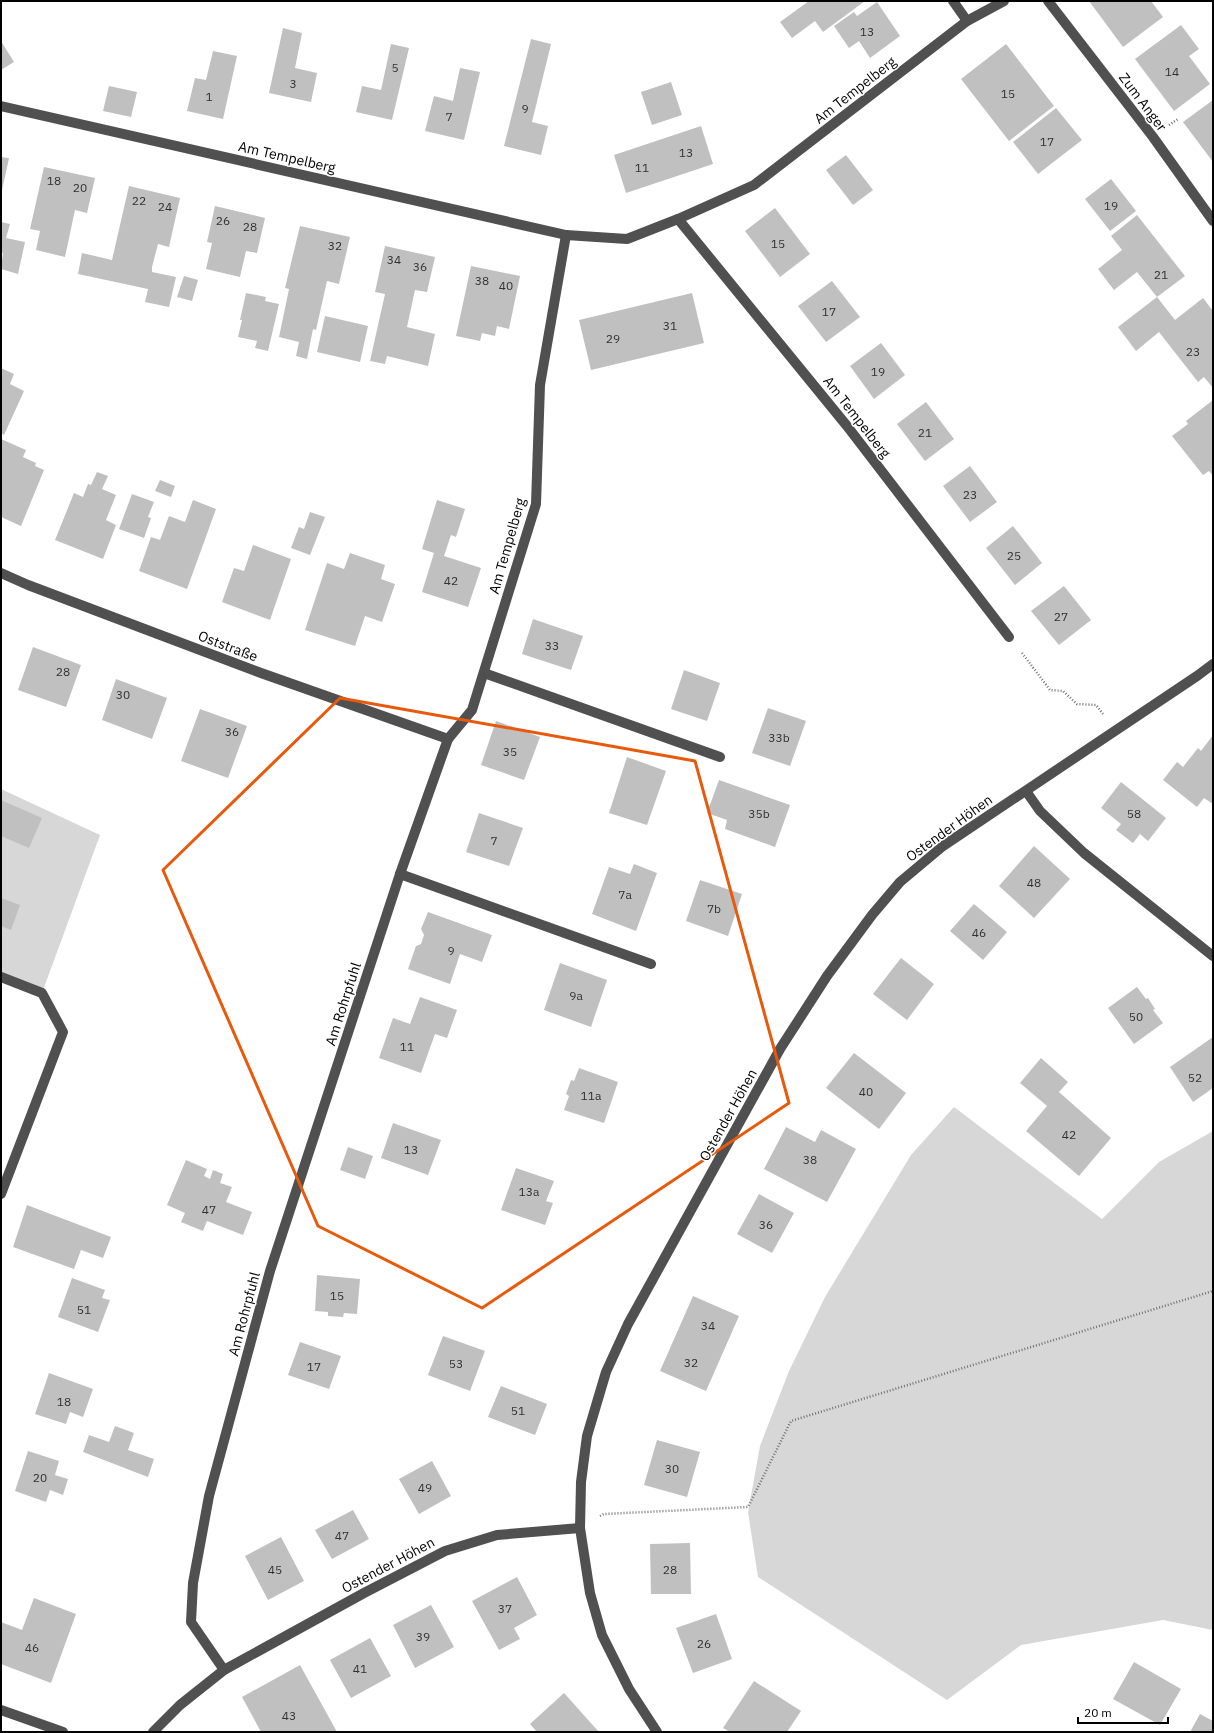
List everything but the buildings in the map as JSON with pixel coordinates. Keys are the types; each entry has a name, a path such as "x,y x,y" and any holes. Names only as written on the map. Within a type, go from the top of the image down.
{"street":[{"path":"953,1 967,21"},
{"name":"Am Tempelberg","path":"1,106 566,235 627,239 678,219 754,185 967,21 1004,1"},
{"name":"Zum Anger","path":"1048,1 1153,137 1213,221"},
{"name":"Am Tempelberg","path":"678,219 847,426 1009,637"},
{"name":"Am Tempelberg","path":"448,739 472,710 536,504 540,385 566,235"},
{"name":"Oststraße","path":"1,573 28,585 261,673 448,739"},
{"name":"Ostender Höhen","path":"657,1732 629,1688 602,1635 590,1593 580,1528 582,1482 587,1436 606,1372 628,1324 780,1049 827,976 872,915 900,882 943,846 1213,664"},
{"path":"484,673 720,757"},
{"name":"Am Rohrpfuhl","path":"224,1670 191,1622 193,1583 210,1496 270,1271 400,874 448,739"},
{"path":"1026,791 1040,811 1084,853 1213,956"},
{"path":"400,874 651,964"},
{"path":"1,978 42,993 63,1032 1,1194"},
{"name":"Ostender Höhen","path":"224,1670 364,1593 445,1551 497,1535 580,1528"},
{"path":"153,1732 180,1705 224,1670"},
{"path":"1,1710 63,1732"}],"path":[{"path":"1009,637 1050,690 1063,691 1077,704 1096,705 1114,732"},
{"path":"580,1528 604,1514 748,1506 791,1421 1213,1291"}],"highlighted area":[{"path":"340,698 695,761 789,1103 482,1308 318,1226 163,870"}],"shaded area":[{"path":"1,789 100,835 42,993 1,977"},
{"path":"954,1107 1102,1219 1159,1162 1213,1131 1213,1630 1163,1620 1021,1645 947,1700 758,1577 748,1512 760,1446 789,1371 825,1297 911,1155"}]}
